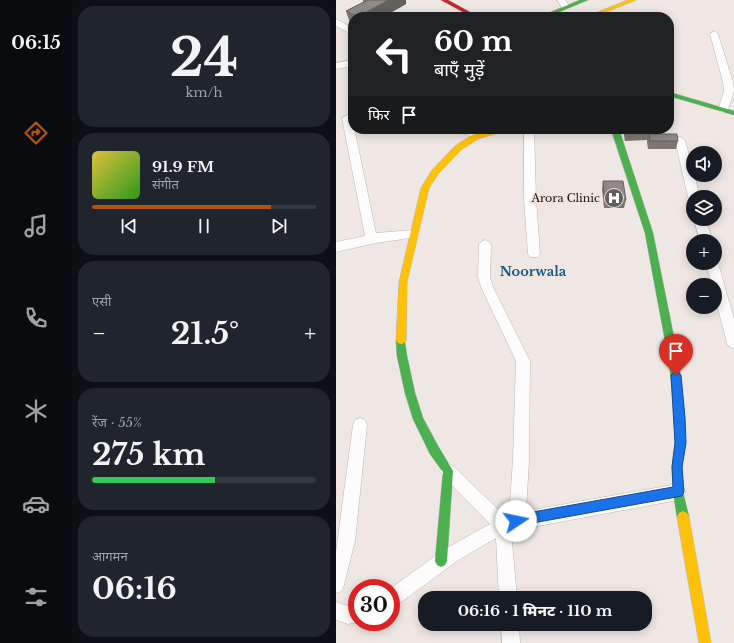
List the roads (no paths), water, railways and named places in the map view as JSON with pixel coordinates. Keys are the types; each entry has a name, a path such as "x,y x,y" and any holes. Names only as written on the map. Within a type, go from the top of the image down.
{"street":[{"path":"550,12 563,4 585,0"},
{"path":"602,12 633,0"},
{"path":"440,2 453,12"},
{"path":"440,2 464,12"},
{"path":"336,22 348,29"},
{"path":"714,34 728,82 729,92 723,110"},
{"path":"336,66 348,64"},
{"path":"674,95 734,113"},
{"path":"686,109 734,120"},
{"path":"345,119 348,133"},
{"path":"348,134 369,233 371,236 376,238"},
{"path":"473,134 435,172 426,188 413,234 403,282 400,304 402,356 410,393 418,419 434,450 448,471 510,523"},
{"path":"529,134 530,198 534,254"},
{"path":"618,134 649,233 674,362 680,418 680,443 677,467 678,492 704,643"},
{"path":"680,140 692,190"},
{"path":"336,247 376,238 413,234"},
{"path":"485,244 486,282 523,362 524,376 521,460 510,523 508,591"},
{"path":"714,270 734,343"},
{"path":"336,585 348,541 360,425"},
{"path":"441,561 448,471"},
{"path":"400,592 441,561 510,523 678,492"},
{"path":"336,611 348,615"},
{"path":"510,631 511,643"}],"place":[{"name":"Arora Clinic","path":"614,198"}],"district":[{"name":"Noorwala","path":"533,271"}]}
